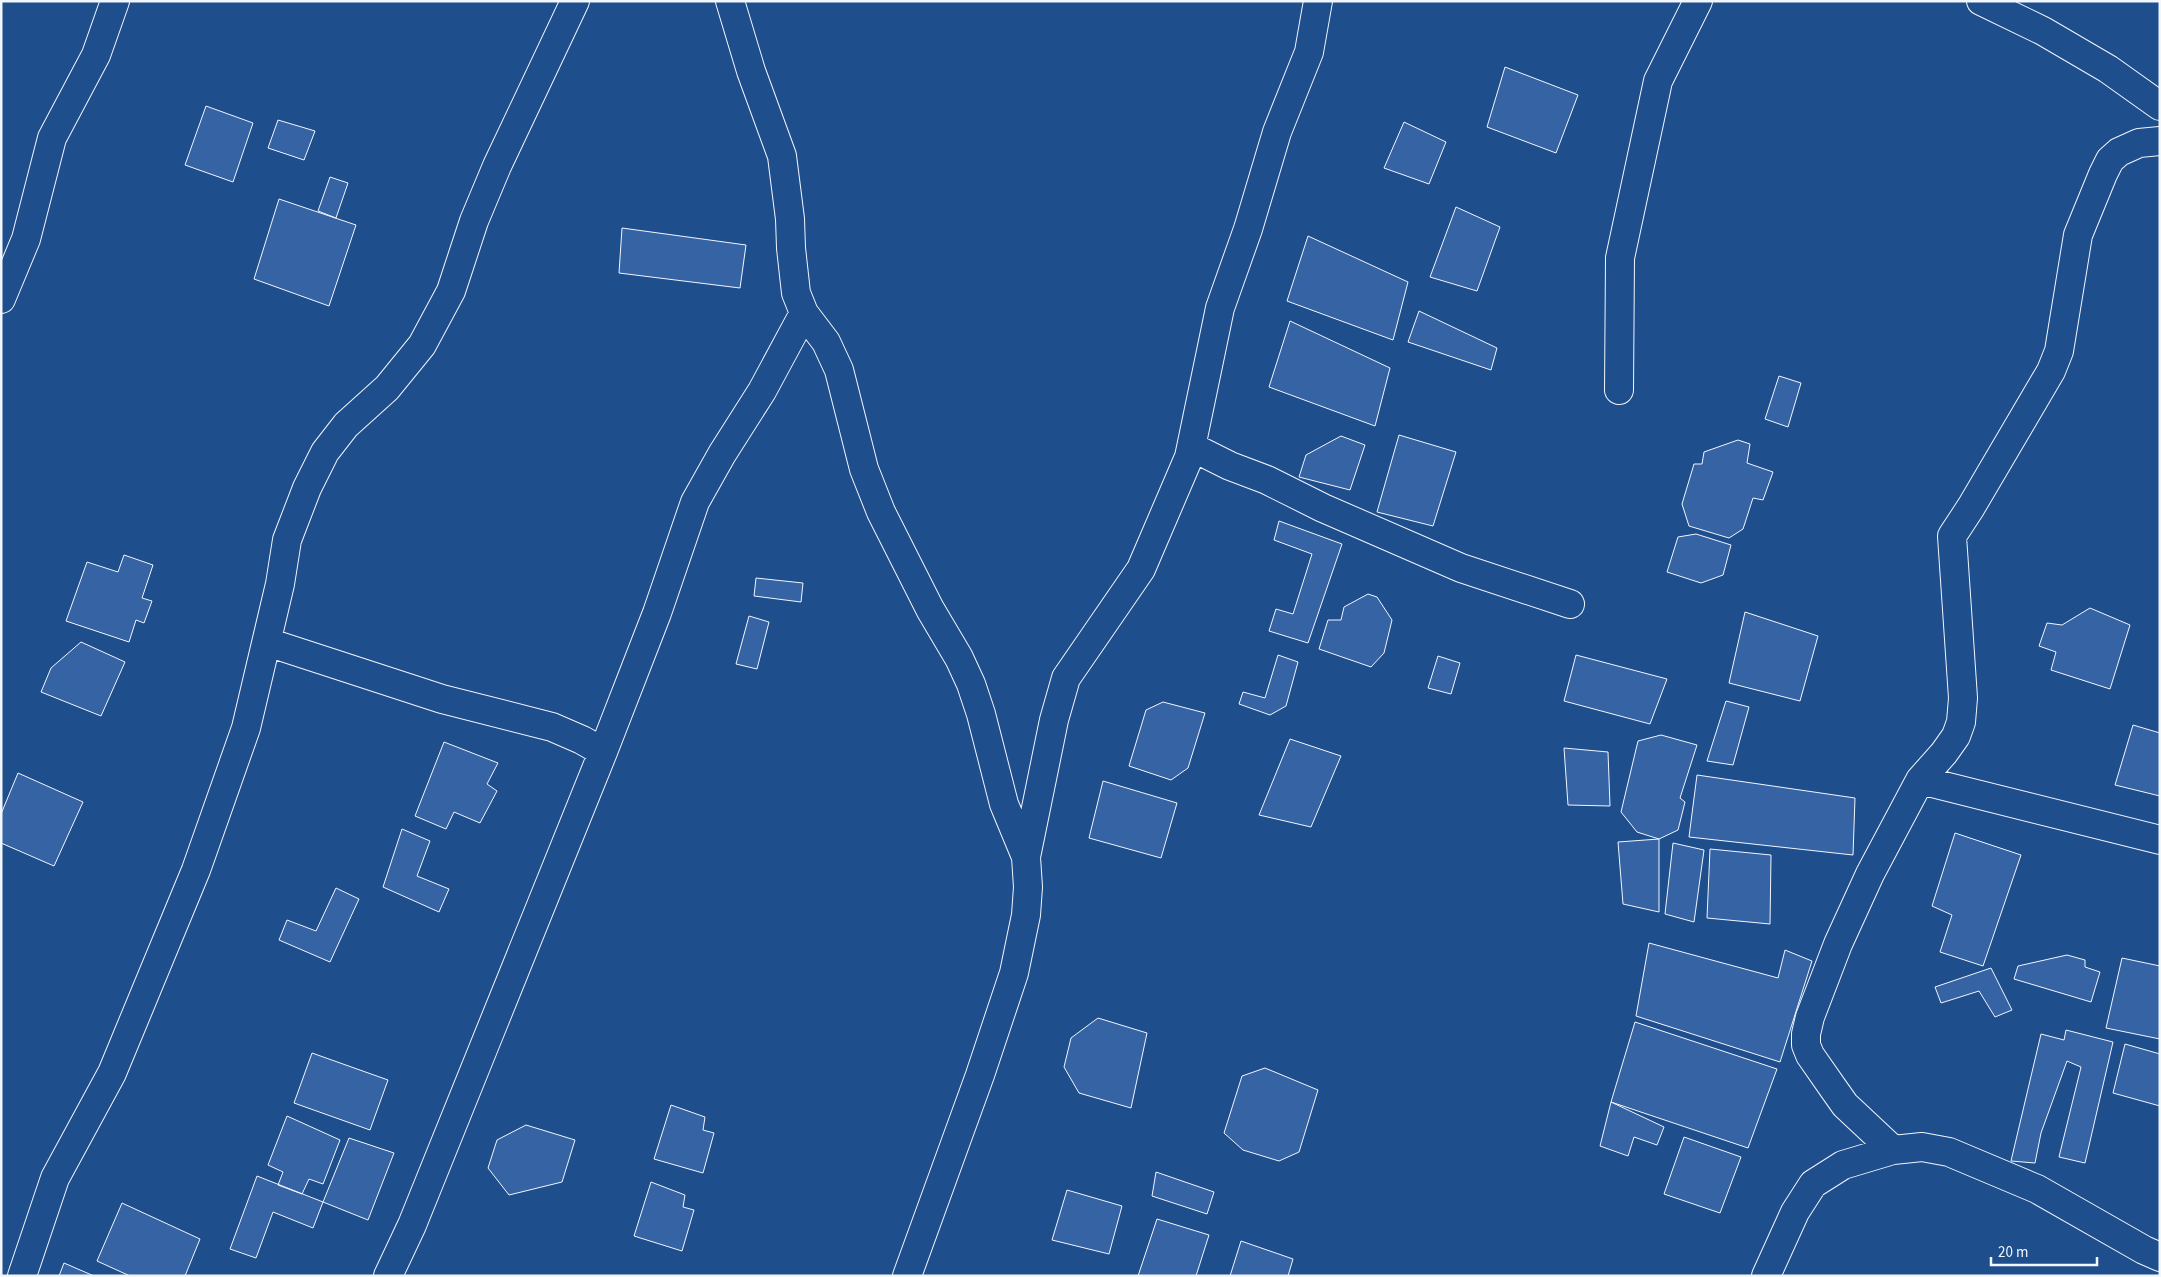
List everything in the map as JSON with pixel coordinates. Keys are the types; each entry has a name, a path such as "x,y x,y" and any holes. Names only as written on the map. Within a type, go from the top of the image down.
{"street":[{"path":"1,299 26,239 52,138 96,55 115,1"},
{"path":"22,1276 55,1178 112,1073 196,870 246,728 288,540 307,488 325,452 340,432 387,388 422,345 451,291 474,221 497,166 575,1"},
{"path":"730,1 751,71 782,156 790,219 796,293 804,312 826,342 839,370 864,469 881,512 930,609 959,658 971,684 981,714 1004,804 1026,857"},
{"path":"908,1276 980,1075 1014,972 1026,915 1028,887 1026,857 1054,720 1066,678 1141,569 1192,447 1220,308 1248,229 1277,132 1309,52 1318,1"},
{"path":"1618,390 1620,258 1658,81 1698,1"},
{"path":"1981,1 2043,31 2108,69 2160,106"},
{"path":"1893,1150 1845,1105 1810,1055 1806,1045 1806,1034 1810,1017 1838,944 1870,874 1920,780 1944,753 1956,736 1961,722 1963,698 1962,659 1952,536 2051,371 2059,352 2078,235 2110,160 2119,152 2139,143 2160,141"},
{"path":"388,1276 412,1225 603,752 657,613 695,502 722,454 762,391 804,312"},
{"path":"1192,447 1230,466 1267,480 1323,508 1461,568 1570,604"},
{"path":"266,642 442,699 552,727 582,740 603,752"},
{"path":"1920,780 2160,840"},
{"path":"1766,1276 1795,1212 1812,1184 1843,1165 1893,1150 1922,1147 1949,1152 2037,1189 2144,1250 2160,1257"}],"building":[{"path":"1505,67 1578,95 1556,153 1487,127"},
{"path":"206,106 253,123 233,182 185,165"},
{"path":"278,120 315,131 304,160 268,148"},
{"path":"1404,122 1446,142 1429,184 1384,168"},
{"path":"330,177 348,183 336,218 318,211"},
{"path":"279,199 356,225 329,306 254,279"},
{"path":"1456,207 1500,227 1477,291 1430,277"},
{"path":"622,228 746,245 740,288 619,273"},
{"path":"1308,236 1408,282 1393,340 1287,301"},
{"path":"1419,311 1497,348 1491,370 1408,342"},
{"path":"1290,321 1390,368 1375,426 1269,387"},
{"path":"1779,376 1801,383 1788,427 1765,419"},
{"path":"1399,435 1456,452 1433,526 1377,512"},
{"path":"1341,436 1365,445 1350,490 1299,477 1306,455"},
{"path":"1738,440 1750,444 1747,463 1773,472 1763,500 1753,498 1743,529 1729,538 1689,526 1682,504 1694,464 1702,464 1704,452"},
{"path":"1279,521 1342,544 1308,643 1269,631 1276,609 1293,614 1312,554 1274,540"},
{"path":"1696,534 1731,545 1723,575 1701,583 1667,572 1678,537"},
{"path":"124,555 153,565 142,598 152,601 144,623 136,620 129,642 66,621 87,562 118,572"},
{"path":"756,578 803,583 801,602 754,596"},
{"path":"1368,594 1377,597 1392,620 1384,653 1371,667 1319,649 1328,620 1341,620 1344,607"},
{"path":"2090,608 2130,625 2110,689 2051,670 2056,652 2039,646 2047,623 2062,625"},
{"path":"1745,612 1818,636 1800,701 1729,683"},
{"path":"749,616 769,622 757,669 736,664"},
{"path":"81,642 125,662 101,716 41,692 51,668"},
{"path":"1278,655 1298,662 1286,706 1270,715 1239,704 1243,692 1265,698"},
{"path":"1576,655 1667,679 1650,724 1564,701"},
{"path":"1438,656 1460,663 1451,694 1428,688"},
{"path":"1726,701 1749,707 1733,765 1707,761"},
{"path":"1163,702 1205,713 1188,768 1171,780 1129,766 1146,710"},
{"path":"2133,725 2160,733 2160,796 2115,785"},
{"path":"1661,735 1697,745 1680,798 1685,802 1678,830 1659,839 1637,832 1621,812 1638,741"},
{"path":"1290,739 1341,756 1311,827 1259,815"},
{"path":"444,742 498,763 487,784 497,791 480,823 454,812 446,829 415,816"},
{"path":"1564,748 1608,752 1610,806 1568,805"},
{"path":"18,773 83,802 54,866 1,843 1,814"},
{"path":"1697,775 1855,798 1853,855 1689,837"},
{"path":"1103,781 1177,803 1161,858 1089,838"},
{"path":"402,829 430,841 417,876 449,889 439,912 383,887"},
{"path":"1955,833 2021,855 1983,966 1940,952 1952,915 1932,906"},
{"path":"1659,839 1659,912 1623,904 1618,842"},
{"path":"1673,843 1704,850 1694,922 1665,914"},
{"path":"1710,849 1771,855 1770,924 1707,918"},
{"path":"336,888 359,899 330,962 279,940 287,920 316,931"},
{"path":"1649,943 1778,978 1785,950 1812,961 1780,1062 1636,1016"},
{"path":"2067,955 2085,960 2085,967 2100,972 2091,1002 2014,979 2018,966"},
{"path":"2122,958 2160,966 2160,1039 2106,1028"},
{"path":"1991,968 2012,1010 1995,1017 1979,991 1941,1003 1935,987"},
{"path":"1098,1018 1147,1033 1131,1108 1079,1093 1064,1067 1071,1038"},
{"path":"1635,1022 1777,1069 1748,1148 1611,1102"},
{"path":"2066,1030 2113,1042 2085,1163 2059,1157 2081,1067 2067,1061 2041,1133 2035,1163 2011,1161 2041,1034 2064,1040"},
{"path":"2125,1044 2160,1054 2160,1106 2113,1093"},
{"path":"312,1053 388,1080 370,1130 294,1103"},
{"path":"1265,1068 1318,1090 1299,1152 1279,1161 1243,1150 1224,1133 1242,1076"},
{"path":"1611,1102 1664,1127 1657,1145 1634,1137 1628,1156 1600,1146"},
{"path":"671,1105 705,1117 703,1130 714,1133 703,1173 654,1159"},
{"path":"287,1116 340,1140 323,1184 309,1179 302,1194 278,1185 283,1172 268,1165"},
{"path":"526,1125 575,1140 562,1182 509,1195 488,1168 497,1140"},
{"path":"1684,1137 1741,1157 1720,1213 1664,1194"},
{"path":"349,1138 394,1153 368,1220 323,1202"},
{"path":"1156,1172 1214,1192 1207,1214 1152,1196"},
{"path":"257,1176 323,1202 313,1228 273,1212 256,1258 230,1249"},
{"path":"651,1182 685,1195 683,1207 694,1210 682,1251 634,1236"},
{"path":"1067,1190 1122,1206 1109,1254 1052,1240"},
{"path":"122,1203 200,1239 185,1276 130,1276 97,1261"},
{"path":"1157,1219 1209,1235 1196,1276 1138,1276"},
{"path":"1241,1241 1293,1259 1288,1276 1230,1276"},
{"path":"64,1263 94,1276 59,1276"}]}
